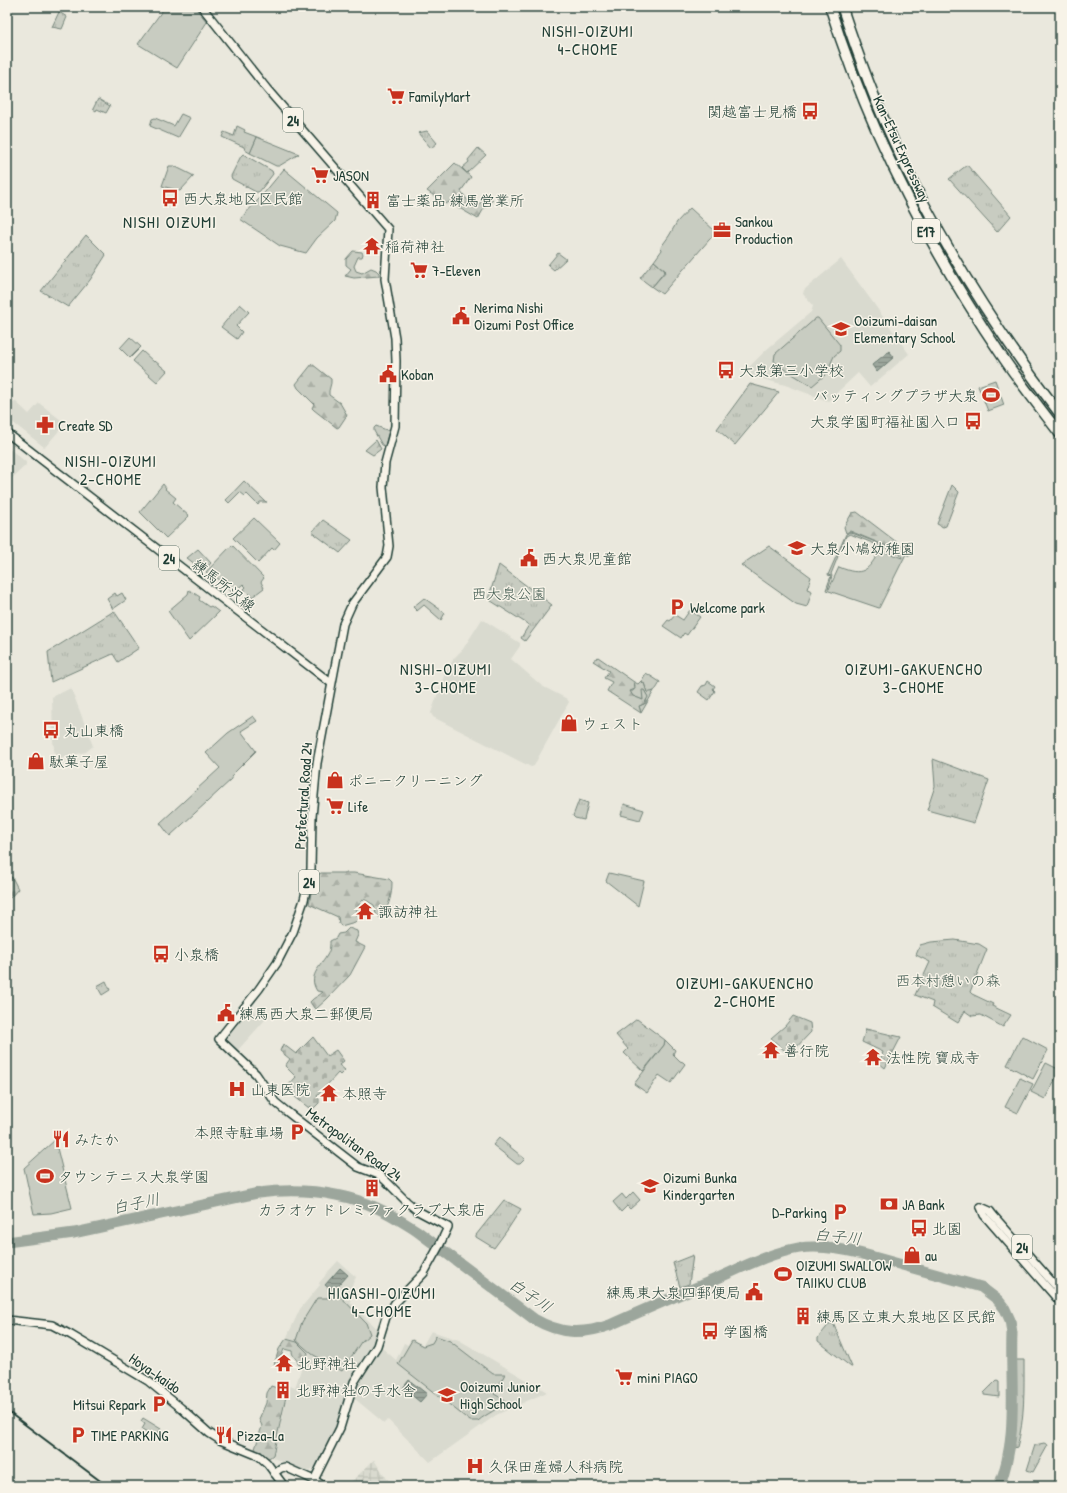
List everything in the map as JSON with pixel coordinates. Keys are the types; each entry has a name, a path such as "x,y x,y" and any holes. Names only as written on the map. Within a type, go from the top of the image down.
{"highway":[{"name":"Kan-Etsu Expressway","path":"830,7 851,70 867,109 904,191 932,243 1003,358 1060,434"},
{"name":"Kan-Etsu Expressway","path":"842,7 869,82 893,140 941,234 994,322 1018,358 1060,414"}],"main road":[{"name":"24","path":"202,7 267,89 388,229 385,279 395,338 396,368 395,426 385,463 383,487 389,546 387,557 352,604 345,617 331,683"},
{"name":"練馬所沢線","path":"7,433 331,683"},
{"name":"Metropolitan Road 24","path":"314,1480 340,1428 354,1382 377,1346 388,1313 424,1273 448,1228 407,1202 379,1175 358,1167 286,1112 275,1102 256,1074 219,1039 274,968 286,946 299,916 310,873 316,770 331,683"},
{"name":"24","path":"1060,1291 990,1211 981,1206 984,1215 1060,1302"},
{"name":"Hoya-kaido","path":"7,1320 52,1326 71,1335 148,1381 214,1436 259,1456 267,1463 274,1473"},
{"path":"284,1486 274,1473 285,1467 324,1486"}],"shaded area":[{"name":"Ooizumi-daisan Elementary School","path":"841,259 909,354 870,387 858,373 828,401 785,385 751,376 749,367 766,350 811,312 813,306 803,294 804,290"},
{"path":"889,351 894,357 877,372 872,365"},
{"path":"15,401 29,414 39,403 61,420 63,426 46,446 44,447 7,418 7,409"},
{"path":"7,447 26,462 26,465 7,483"},
{"path":"482,619 520,643 520,646 511,659 542,686 567,699 569,702 534,766 531,767 433,717 431,713 444,676 454,658 463,649"},
{"path":"71,688 93,746 86,752 60,758 55,756 53,741 52,697"},
{"path":"250,1008 265,1020 237,1051 226,1041 226,1039"},
{"path":"338,1261 356,1277 352,1285 351,1303 378,1330 373,1343 351,1379 343,1401 339,1421 329,1443 317,1465 308,1472 273,1458 290,1386 295,1388 302,1366 304,1366 291,1340 286,1339 300,1309 320,1285 319,1283 325,1275"},
{"path":"340,1268 348,1275 333,1292 325,1285"},
{"name":"Ooizumi Junior High School","path":"431,1331 459,1340 547,1392 496,1415 430,1462 388,1420 384,1423 354,1398 360,1379 381,1347 396,1360 404,1343 408,1345 411,1339 423,1345"},
{"path":"409,1380 427,1394 420,1402 403,1388"},
{"path":"374,1460 392,1486 355,1486 352,1481"}],"green space":[{"path":"165,7 195,7 207,22 177,68 138,44"},
{"path":"59,12 67,17 62,29 52,27"},
{"path":"98,99 110,106 106,113 93,109"},
{"path":"181,114 190,118 178,138 150,126 152,119 155,118 174,126"},
{"path":"237,126 245,130 244,132 257,137 250,153 245,150 244,147 222,137 224,132 234,136"},
{"path":"427,131 437,143 431,148 418,133"},
{"path":"257,137 299,154 279,166 276,166 250,153"},
{"path":"478,148 486,155 467,173 462,168 469,162 468,160"},
{"path":"243,154 272,171 273,174 259,192 256,192 232,179 231,176"},
{"path":"455,163 471,177 461,191 468,201 478,207 486,194 493,200 483,210 478,219 449,202 446,204 427,191"},
{"path":"967,165 1011,216 997,232 949,179"},
{"path":"169,166 174,166 194,176 180,191 162,186"},
{"path":"284,169 337,213 335,221 317,238 306,253 280,246 240,219"},
{"path":"690,208 716,232 662,294 652,287 666,271 654,261 662,250 661,247 677,222"},
{"path":"86,235 106,255 90,280 68,307 41,291"},
{"path":"353,251 362,252 363,254 362,257 358,257 354,266 356,271 362,273 371,268 379,273 379,276 354,278 345,276 351,269 346,265 346,259"},
{"path":"558,253 566,259 554,270 548,265"},
{"path":"654,261 665,271 652,287 640,278"},
{"path":"240,304 249,312 236,326 242,332 237,339 221,327"},
{"path":"816,318 818,318 840,345 840,351 834,356 830,365 832,369 812,386 779,366 774,361 775,354"},
{"path":"130,337 141,347 130,358 120,348"},
{"path":"142,351 167,371 157,382 133,361"},
{"path":"312,364 331,379 329,395 340,403 347,415 337,428 312,408 314,404 296,384"},
{"name":"バッティングプラザ大泉","path":"995,380 1004,405 988,411 978,386"},
{"path":"750,384 779,392 735,445 717,429"},
{"path":"376,426 389,431 385,446 382,445 374,431"},
{"path":"376,440 381,449 373,455 365,450"},
{"path":"244,481 266,502 260,502 258,505 247,494 245,496 240,492 229,503 226,500"},
{"path":"163,484 166,488 165,489 176,498 173,502 189,516 166,538 140,512"},
{"path":"952,485 959,492 946,526 943,527 937,524"},
{"path":"857,512 911,553 910,556 850,531 846,533 844,527 852,513"},
{"path":"254,518 280,543 274,550 272,548 258,563 233,538"},
{"path":"323,520 352,540 340,553 312,532"},
{"path":"850,532 906,554 879,608 826,590 831,576 828,575 846,534","holes":["850,534 900,554 902,558 880,550 872,563 864,570 859,572 854,572 839,567 828,589 832,576 831,574 846,536"]},
{"path":"232,545 264,578 261,582 264,588 252,597 244,589 246,587 243,584 233,593 219,582 220,580 217,578 215,580 206,572"},
{"path":"769,546 811,577 807,589 812,591 807,607 796,604 741,565"},
{"path":"198,549 211,563 204,571 187,558"},
{"name":"西大泉公園","path":"499,565 552,605 525,641 521,638 529,625 488,599"},
{"path":"189,590 200,597 199,600 219,612 189,641 168,611 188,594"},
{"path":"115,593 117,596 122,593 126,600 113,609 107,599"},
{"path":"424,598 445,613 441,620 424,605 417,611 413,607"},
{"path":"690,610 700,617 687,635 684,633 681,638 663,626 675,615 683,620"},
{"path":"114,611 139,648 118,662 113,654 51,682 48,652"},
{"path":"598,657 634,682 635,689 630,691 633,696 643,700 642,690 644,690 648,697 644,704 639,706 641,713 607,691 612,682 604,678 609,671 593,661"},
{"path":"646,673 660,682 657,688 652,692 647,692 644,683 641,682"},
{"path":"641,681 644,682 647,692 654,691 641,713 639,706 646,703 647,696 644,690 643,700 632,696 630,691 633,691 635,686 634,682 638,684"},
{"path":"708,681 715,686 713,689 715,691 709,700 698,692 702,686 706,685"},
{"path":"253,716 257,721 241,731 256,751 233,774 232,779 170,836 160,823 220,768 206,753 228,733"},
{"path":"933,759 989,780 974,823 927,810 935,786"},
{"path":"579,800 588,803 584,820 573,816"},
{"path":"624,804 644,810 640,820 621,815"},
{"path":"321,873 354,873 389,879 392,882 386,910 380,918 376,914 374,905 364,899 357,909 357,920 341,926 339,924 338,917 309,904 314,877"},
{"path":"609,873 644,881 638,906 606,881"},
{"path":"12,877 18,889 11,897 7,899 7,878"},
{"path":"349,928 357,931 358,935 355,942 365,947 350,975 316,1009 310,1002 323,992 317,991 314,985 317,970 327,956 330,941 336,938 338,934 344,933"},
{"name":"西本村憩いの森","path":"955,940 979,944 987,949 970,992 993,1004 992,1006 1011,1015 1003,1027 981,1015 972,1016 965,1011 958,1023 932,1007 933,1002 915,995 930,962 916,955 920,945 931,942"},
{"path":"106,981 110,990 102,995 97,986"},
{"path":"793,1016 810,1023 811,1032 789,1055 771,1038 785,1026"},
{"path":"637,1019 665,1040 664,1045 643,1071 624,1053 628,1049 616,1035"},
{"path":"866,1029 901,1037 885,1068 879,1063 883,1052 862,1042"},
{"path":"1022,1036 1048,1050 1033,1079 1007,1065"},
{"path":"313,1037 327,1056 336,1050 344,1061 339,1065 345,1070 340,1075 338,1073 317,1096 319,1103 313,1109 311,1106 309,1108 285,1089 296,1077 285,1066 290,1059 280,1051 283,1044 296,1054"},
{"path":"665,1040 675,1050 673,1054 685,1064 671,1083 659,1075 647,1093 634,1084 664,1045"},
{"path":"1046,1063 1060,1070 1045,1099 1031,1092"},
{"path":"1020,1078 1033,1084 1018,1113 1005,1107"},
{"path":"499,1138 525,1159 520,1164 517,1164 493,1145"},
{"name":"タウンテニス大泉学園","path":"55,1140 72,1208 51,1213 34,1214 24,1168"},
{"path":"633,1192 640,1200 630,1209 627,1206 621,1212 613,1202 622,1194 626,1199"},
{"path":"504,1200 521,1209 494,1248 476,1237 476,1235"},
{"path":"693,1255 689,1284 680,1287 673,1263"},
{"path":"337,1293 366,1323 370,1334 361,1342 342,1371 312,1354 296,1340 302,1322 317,1298 332,1298"},
{"path":"830,1323 833,1323 852,1367 818,1341 818,1338"},
{"path":"436,1336 450,1341 493,1374 505,1374 494,1394 505,1400 500,1406 478,1421 470,1421 398,1364 412,1340 423,1346 432,1343"},
{"path":"286,1339 297,1342 308,1353 304,1366 298,1364 292,1351 284,1349 278,1365 274,1365 279,1349"},
{"path":"1016,1360 1024,1360 1024,1393 1020,1436 1017,1447 1014,1448 1016,1427"},
{"path":"997,1380 999,1381 999,1397 984,1395 984,1393"},
{"path":"271,1386 287,1392 273,1455 269,1458 256,1452 255,1449 262,1426 259,1419 266,1403 267,1393"},
{"path":"143,1418 161,1429 155,1437 142,1429 145,1424 141,1421"},
{"path":"1044,1443 1048,1445 1033,1472 1027,1470 1035,1445"}],"waterway":[{"name":"白子川","path":"7,1242 74,1233 258,1193 304,1191 333,1194 363,1202 392,1216 417,1231 534,1319 553,1328 571,1331 590,1330 610,1325 754,1262 788,1250 807,1247 823,1247 863,1254 981,1287 998,1300 1005,1309 1010,1320 1012,1333 1012,1411 1009,1449 999,1486"}],"railway":[{"path":"7,1411 107,1486"}],"place":[{"name":"FamilyMart","path":"396,96"},
{"name":"関越富士見橋","path":"810,111"},
{"name":"JASON","path":"320,175"},
{"name":"西大泉地区区民館","path":"170,198"},
{"name":"富士薬品 練馬営業所","path":"373,200"},
{"name":"Sankou Production","path":"722,230"},
{"name":"稲荷神社","path":"372,246"},
{"name":"7-Eleven","path":"419,270"},
{"name":"Nerima Nishi Oizumi Post Office","path":"461,316"},
{"name":"Ooizumi-daisan Elementary School","path":"841,329"},
{"name":"大泉第三小学校","path":"726,370"},
{"name":"Koban","path":"388,374"},
{"name":"バッティングプラザ大泉","path":"991,395"},
{"name":"大泉学園町福祉園入口","path":"973,421"},
{"name":"Create SD","path":"45,425"},
{"name":"大泉小鳩幼稚園","path":"797,548"},
{"name":"西大泉児童館","path":"529,558"},
{"name":"Welcome park","path":"677,607"},
{"name":"ウェスト","path":"569,723"},
{"name":"丸山東橋","path":"51,730"},
{"name":"駄菓子屋","path":"36,761"},
{"name":"ポニークリーニング","path":"335,780"},
{"name":"Life","path":"335,806"},
{"name":"諏訪神社","path":"365,911"},
{"name":"小泉橋","path":"161,954"},
{"name":"練馬西大泉二郵便局","path":"226,1013"},
{"name":"善行院","path":"771,1050"},
{"name":"法性院 寶成寺","path":"873,1057"},
{"name":"山東医院","path":"237,1089"},
{"name":"本照寺","path":"329,1093"},
{"name":"本照寺駐車場","path":"297,1132"},
{"name":"みたか","path":"61,1139"},
{"name":"タウンテニス大泉学園","path":"45,1176"},
{"name":"Oizumi Bunka Kindergarten","path":"650,1186"},
{"name":"カラオケ ドレミファクラブ大泉店","path":"372,1188"},
{"name":"JA Bank","path":"889,1204"},
{"name":"D-Parking","path":"840,1212"},
{"name":"北園","path":"919,1228"},
{"name":"au","path":"912,1255"},
{"name":"OIZUMI SWALLOW TAIIKU CLUB","path":"783,1274"},
{"name":"練馬東大泉四郵便局","path":"754,1292"},
{"name":"練馬区立東大泉地区区民館","path":"803,1316"},
{"name":"学園橋","path":"710,1331"},
{"name":"北野神社","path":"284,1363"},
{"name":"mini PIAGO","path":"624,1377"},
{"name":"北野神社の手水舎","path":"283,1390"},
{"name":"Ooizumi Junior High School","path":"447,1395"},
{"name":"Mitsui Repark","path":"159,1404"},
{"name":"TIME PARKING","path":"78,1435"},
{"name":"Pizza-La","path":"224,1435"},
{"name":"久保田産婦人科病院","path":"475,1466"}],"district":[{"name":"NISHI-OIZUMI 4-CHOME","path":"588,40"},
{"name":"NISHI OIZUMI","path":"170,221"},
{"name":"NISHI-OIZUMI 2-CHOME","path":"111,470"},
{"name":"NISHI-OIZUMI 3-CHOME","path":"446,678"},
{"name":"OIZUMI-GAKUENCHO 3-CHOME","path":"914,678"},
{"name":"OIZUMI-GAKUENCHO 2-CHOME","path":"745,992"},
{"name":"HIGASHI-OIZUMI 4-CHOME","path":"382,1302"}]}
